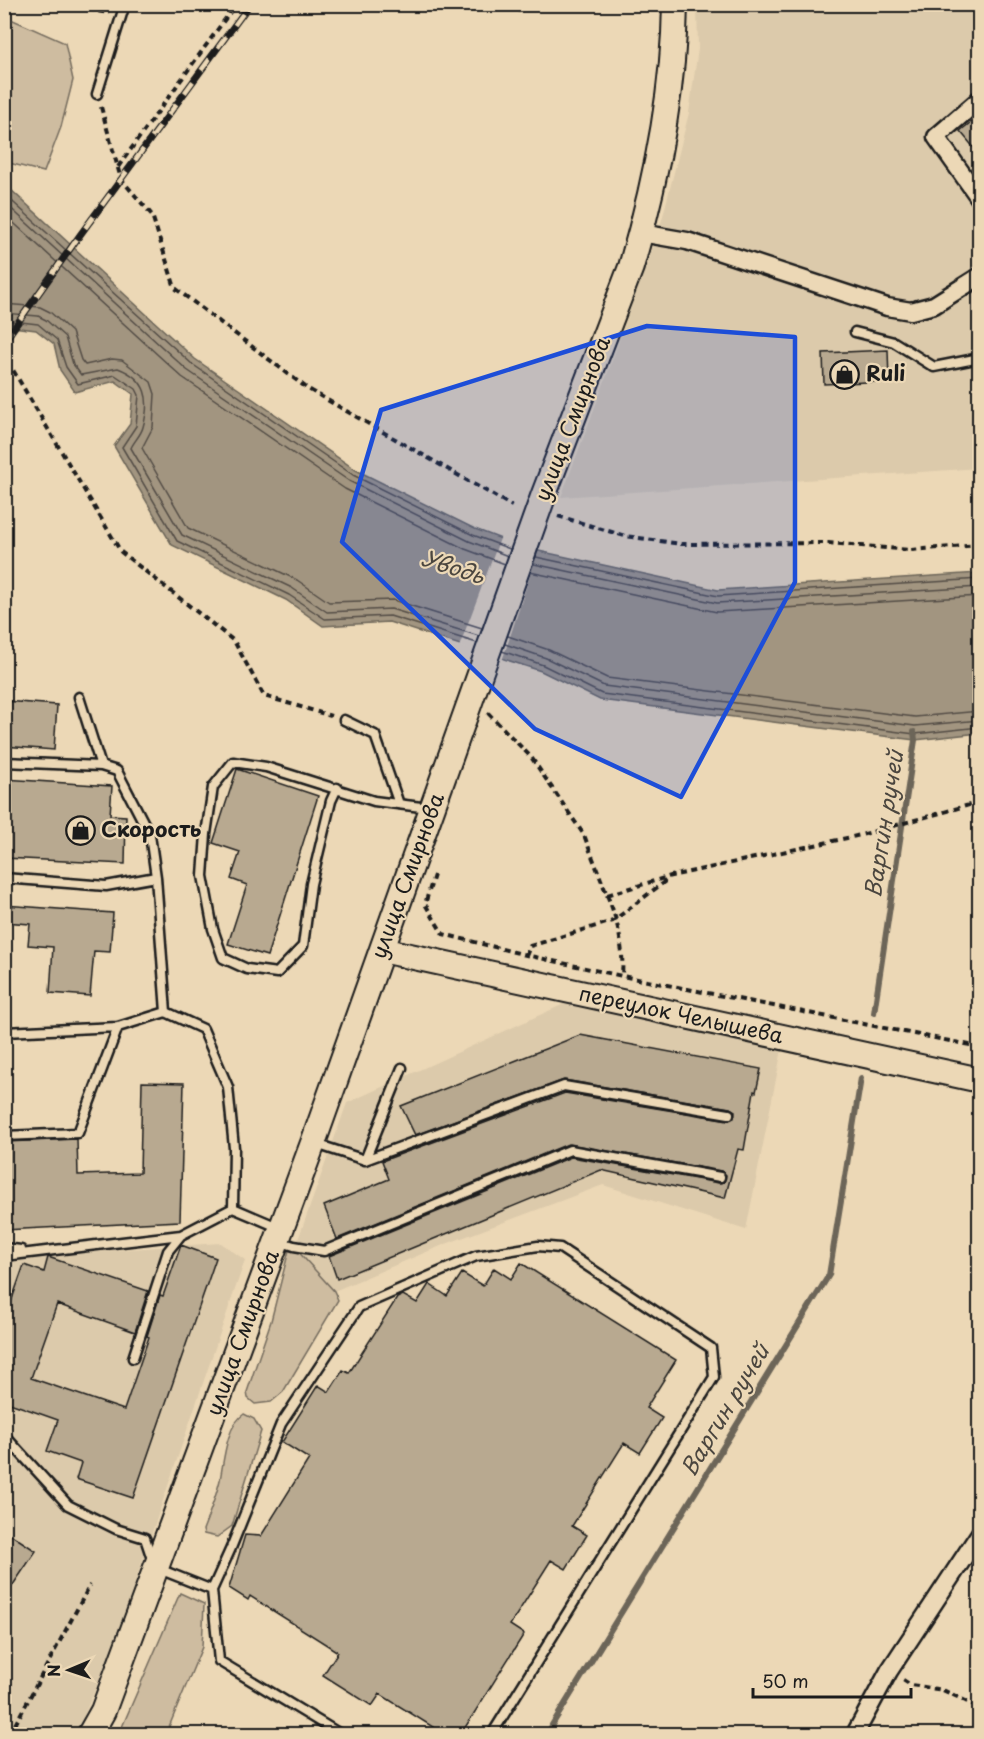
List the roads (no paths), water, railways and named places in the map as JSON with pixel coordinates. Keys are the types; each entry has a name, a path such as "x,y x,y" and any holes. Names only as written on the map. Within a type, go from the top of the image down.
{"main road":[{"name":"улица Смирнова","path":"90,1734 103,1711 313,1143 475,691 547,504 624,286 641,233 667,114 674,52 675,4"},
{"name":"переулок Челышева","path":"381,950 980,1080"}],"street":[{"path":"980,99 936,136 980,199"},
{"path":"641,233 687,241 887,307 910,311 934,305 980,276"},
{"path":"855,1734 889,1671 980,1533"}],"lane":[{"path":"97,94 125,4"},
{"path":"518,4 519,6 524,4"},
{"path":"855,332 894,342 934,367 980,358"},
{"path":"79,697 101,766"},
{"path":"344,720 375,735 399,804"},
{"path":"4,762 101,766 117,771 150,835 156,877 166,1012"},
{"path":"337,788 331,801 311,884 303,946 277,973 247,969 223,958 213,929 203,876 213,787 233,762 266,767 337,788 374,801 433,809"},
{"path":"4,878 106,886 156,877"},
{"path":"4,1032 118,1027 166,1012 203,1029 228,1087 234,1148 233,1208"},
{"path":"4,1136 78,1133 118,1027"},
{"path":"365,1160 402,1068"},
{"path":"313,1143 365,1160 564,1086 729,1114"},
{"path":"233,1208 279,1234 294,1246 324,1251 570,1150 720,1177"},
{"path":"4,1256 181,1235 233,1208"},
{"path":"133,1358 168,1251 181,1235"},
{"path":"340,1734 219,1661 212,1590 281,1424 359,1307 476,1256 538,1246 560,1248 711,1348 714,1377 492,1734"},
{"path":"4,1248 34,1252"},
{"path":"4,1435 68,1505 116,1529 145,1538 156,1568 212,1590"}],"water":[{"name":"Уводь","path":"5,188 11,190 195,359 356,470 475,529 525,548 718,590 979,573 979,733 915,740 600,700 541,671 389,622 323,626 286,600 172,545 114,446 130,424 133,394 115,381 75,392 60,370 54,344 36,330 5,326"}],"waterway":[{"name":"Варгин ручей","path":"874,1013 915,740 914,732"},
{"name":"Варгин ручей","path":"549,1734 552,1725 829,1275 861,1078"}],"railway":[{"path":"4,342 250,4"}],"place":[{"name":"Ruli","path":"845,374"},
{"name":"Скорость","path":"80,830"}]}
